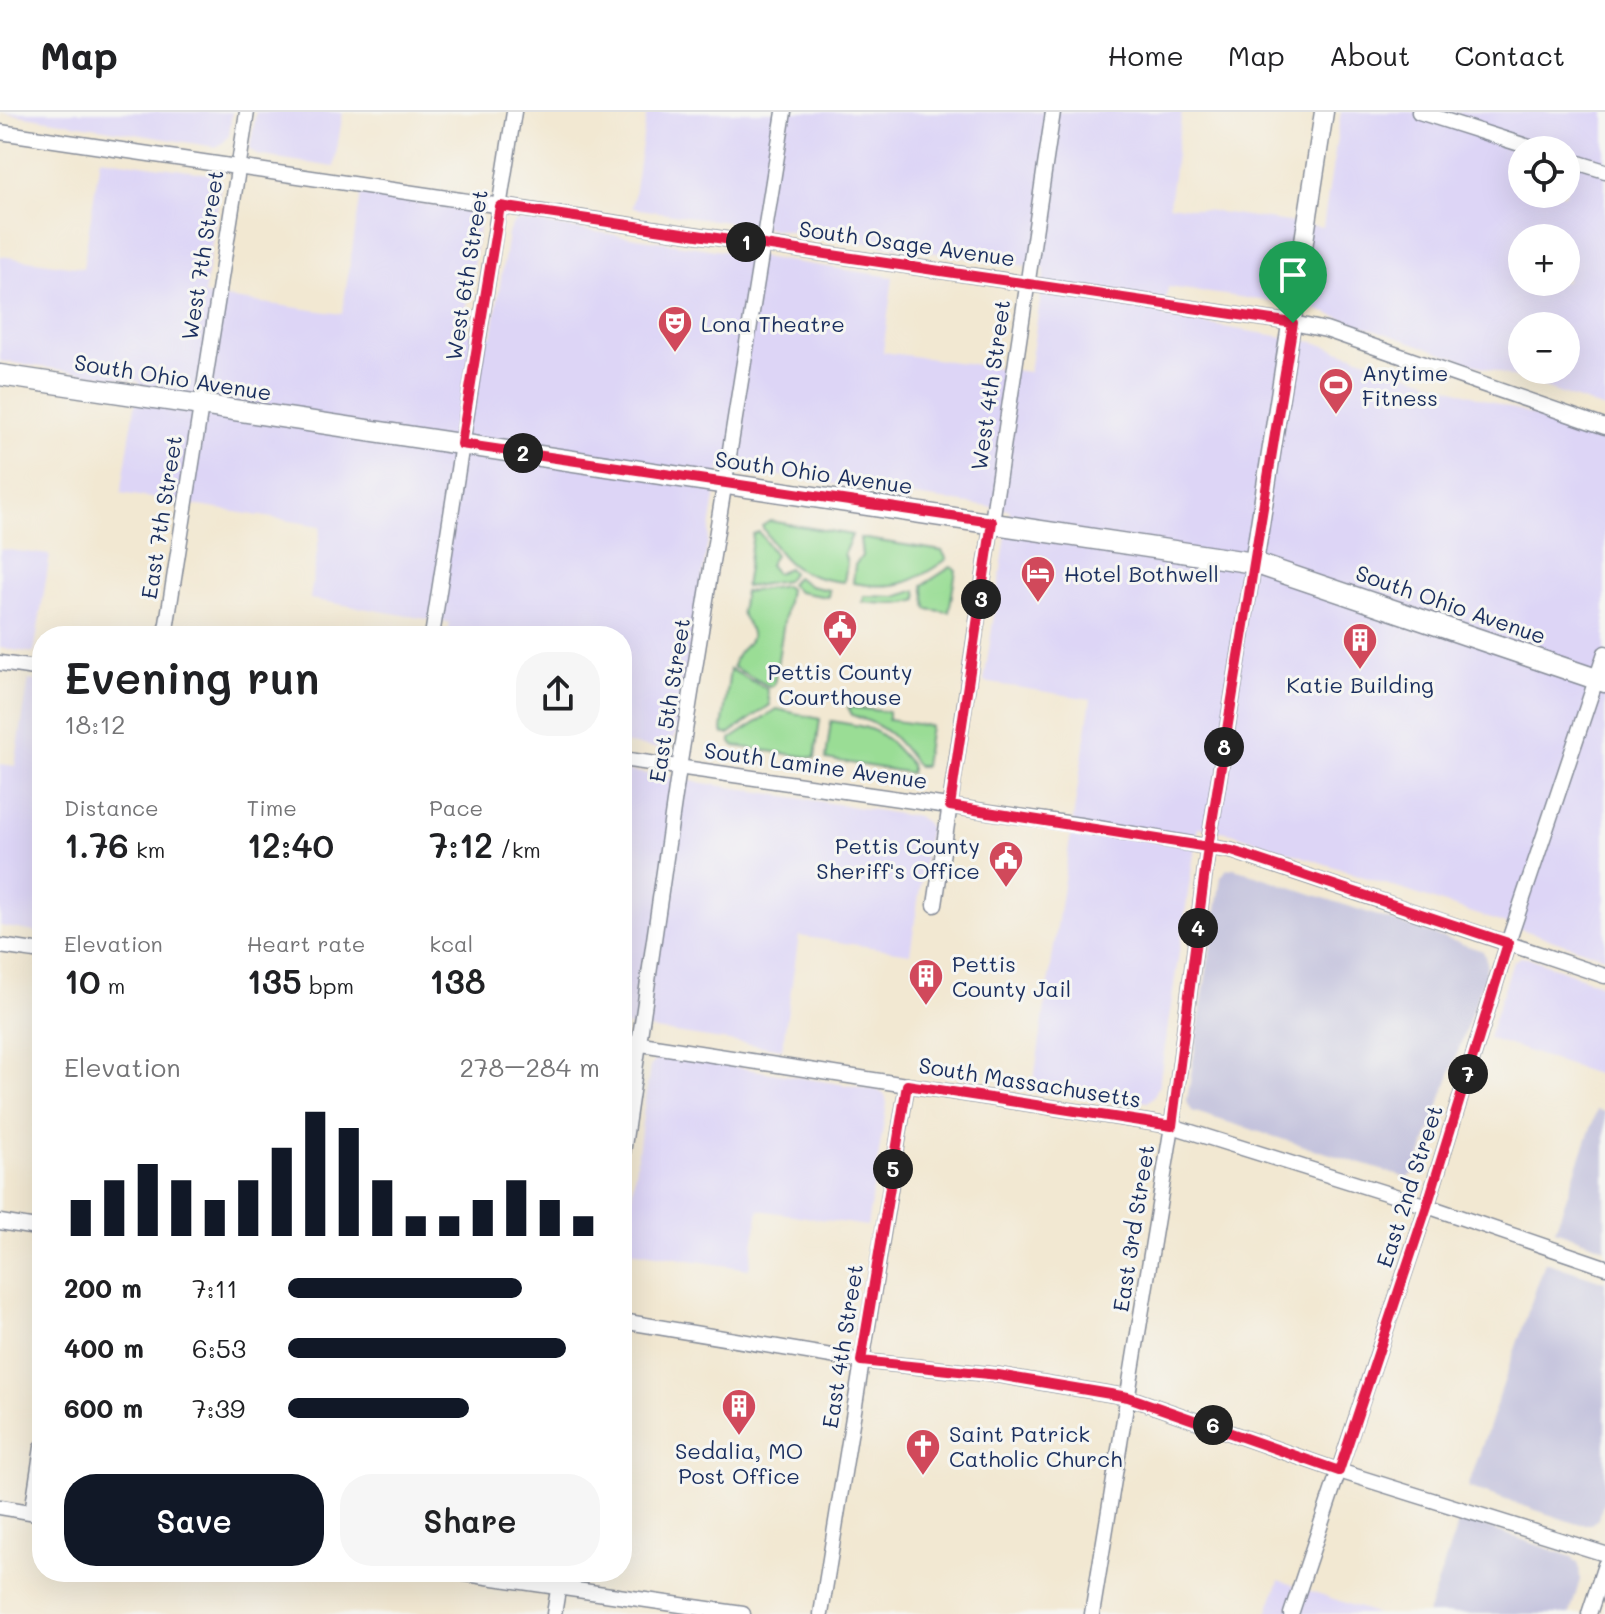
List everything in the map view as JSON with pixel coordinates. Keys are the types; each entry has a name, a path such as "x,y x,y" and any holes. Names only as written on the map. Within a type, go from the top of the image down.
{"main road":[{"name":"South Ohio Avenue","path":"0,375 1254,563 1600,680"}],"street":[{"name":"West 7th Street","path":"201,405 247,112"},
{"name":"West 6th Street","path":"434,626 514,112"},
{"name":"East 5th Street","path":"632,1092 679,768 727,484 784,112"},
{"name":"West 4th Street","path":"992,522 1053,112"},
{"path":"1254,563 1324,112"},
{"path":"1419,112 1508,140"},
{"name":"South Osage Avenue","path":"0,132 1293,323 1326,330 1605,427"},
{"path":"1580,163 1605,171"},
{"name":"East 7th Street","path":"167,626 201,405"},
{"path":"935,905 992,522"},
{"name":"East 3rd Street","path":"1092,1614 1172,1126 1208,847 1254,563"},
{"name":"East 2nd Street","path":"1291,1614 1427,1206 1508,943 1600,680 1605,653"},
{"path":"0,663 32,668"},
{"name":"South Lamine Avenue","path":"632,761 950,806 1232,851 1605,976"},
{"path":"0,946 32,951"},
{"name":"South Massachusetts","path":"632,1043 1172,1126 1427,1206 1605,1267"},
{"name":"East 4th Street","path":"821,1614 907,1085"},
{"path":"0,1222 32,1227"},
{"path":"632,1323 861,1361 998,1375 1128,1397 1339,1471 1605,1554"},
{"path":"0,1507 32,1512"},
{"path":"1589,1614 1605,1565"},
{"path":"554,1614 560,1582"},
{"path":"571,1582 743,1614"}],"shaded area":[{"path":"0,112 232,112 229,135 216,147"},
{"path":"256,112 343,112 334,167 257,155 250,148"},
{"path":"647,112 1182,112 1169,205 1323,227 1341,112 1605,112 1605,409 1532,384 1580,384 1580,312 1508,312 1508,376 1309,307 1168,287 1163,317 1314,342 1605,440 1605,957 1232,833 1198,827 1159,1085 1154,1096 1148,1102 1033,1087 1091,699 984,682 1010,510 720,467 677,732 670,743 661,749 632,745 632,626 450,626 450,623 310,599 321,526 121,493 139,381 0,361 0,256 83,268 100,158 216,175 221,182 204,295 342,314 361,194 474,212 479,228 462,332 492,336 508,234 518,220 893,277 883,352 1029,372 1045,269 632,208"},
{"path":"0,549 50,555 38,626 32,626 32,653 0,648"},
{"path":"29,680 32,680 32,931 0,926 0,764 15,766"},
{"path":"632,772 918,817 926,822 929,829 910,953 799,936 782,1049 632,1026"},
{"path":"1234,868 1483,951 1487,962 1485,975 1415,1173 1407,1178 1192,1111 1187,1102 1221,877 1227,869"},
{"path":"1520,957 1605,986 1605,1077 1488,1038 1513,962"},
{"path":"660,1055 877,1090 885,1095 887,1103 867,1226 759,1210 749,1269 632,1251 632,1194 650,1067"},
{"path":"1597,1110 1605,1112 1605,1248 1555,1230"},
{"path":"1545,1262 1605,1282 1605,1498 1598,1519 1591,1524 1577,1524 1468,1487"},
{"path":"1460,1518 1572,1557 1579,1565 1580,1580 1570,1614 1427,1614"},
{"path":"1279,1580 1377,1614 1267,1614"}],"green space":[{"path":"770,521 852,535 844,553 847,563 844,582 805,573 786,560 762,526"},
{"path":"759,532 775,555 769,565 776,573 788,568 792,573 786,581 745,587 753,534"},
{"path":"860,538 942,551 947,559 903,583 880,586 853,583 855,565 862,556"},
{"path":"951,567 956,570 949,612 927,609 923,585"},
{"path":"796,577 810,586 829,590 828,597 798,592 790,584"},
{"path":"785,586 789,589 774,685 770,687 733,667 740,651 751,639 741,613 744,592"},
{"path":"917,590 918,600 911,602 863,602 864,596 896,597"},
{"path":"730,669 767,689 770,705 729,734 724,734 722,730"},
{"path":"848,707 888,712 888,720 930,726 924,766 917,766 890,734 852,715"},
{"path":"777,709 820,719 815,758 731,743 731,739"},
{"path":"831,721 877,732 911,765 911,773 826,759"}],"place":[{"name":"Lona Theatre","path":"675,354"},
{"name":"Anytime Fitness","path":"1336,416"},
{"name":"Hotel Bothwell","path":"1038,604"},
{"name":"Pettis County Courthouse","path":"840,658"},
{"name":"Katie Building","path":"1360,671"},
{"name":"Pettis County Sheriff's Office","path":"1006,889"},
{"name":"Pettis County Jail","path":"926,1007"},
{"name":"Sedalia, MO Post Office","path":"739,1437"},
{"name":"Saint Patrick Catholic Church","path":"923,1477"}],"route":[{"path":"1293,323 500,206 461,444 992,522 950,806 1208,847 1172,1126 907,1085 861,1361 998,1375 1128,1397 1339,1471 1427,1206 1508,943 1232,851 1208,847 1293,323"}]}
